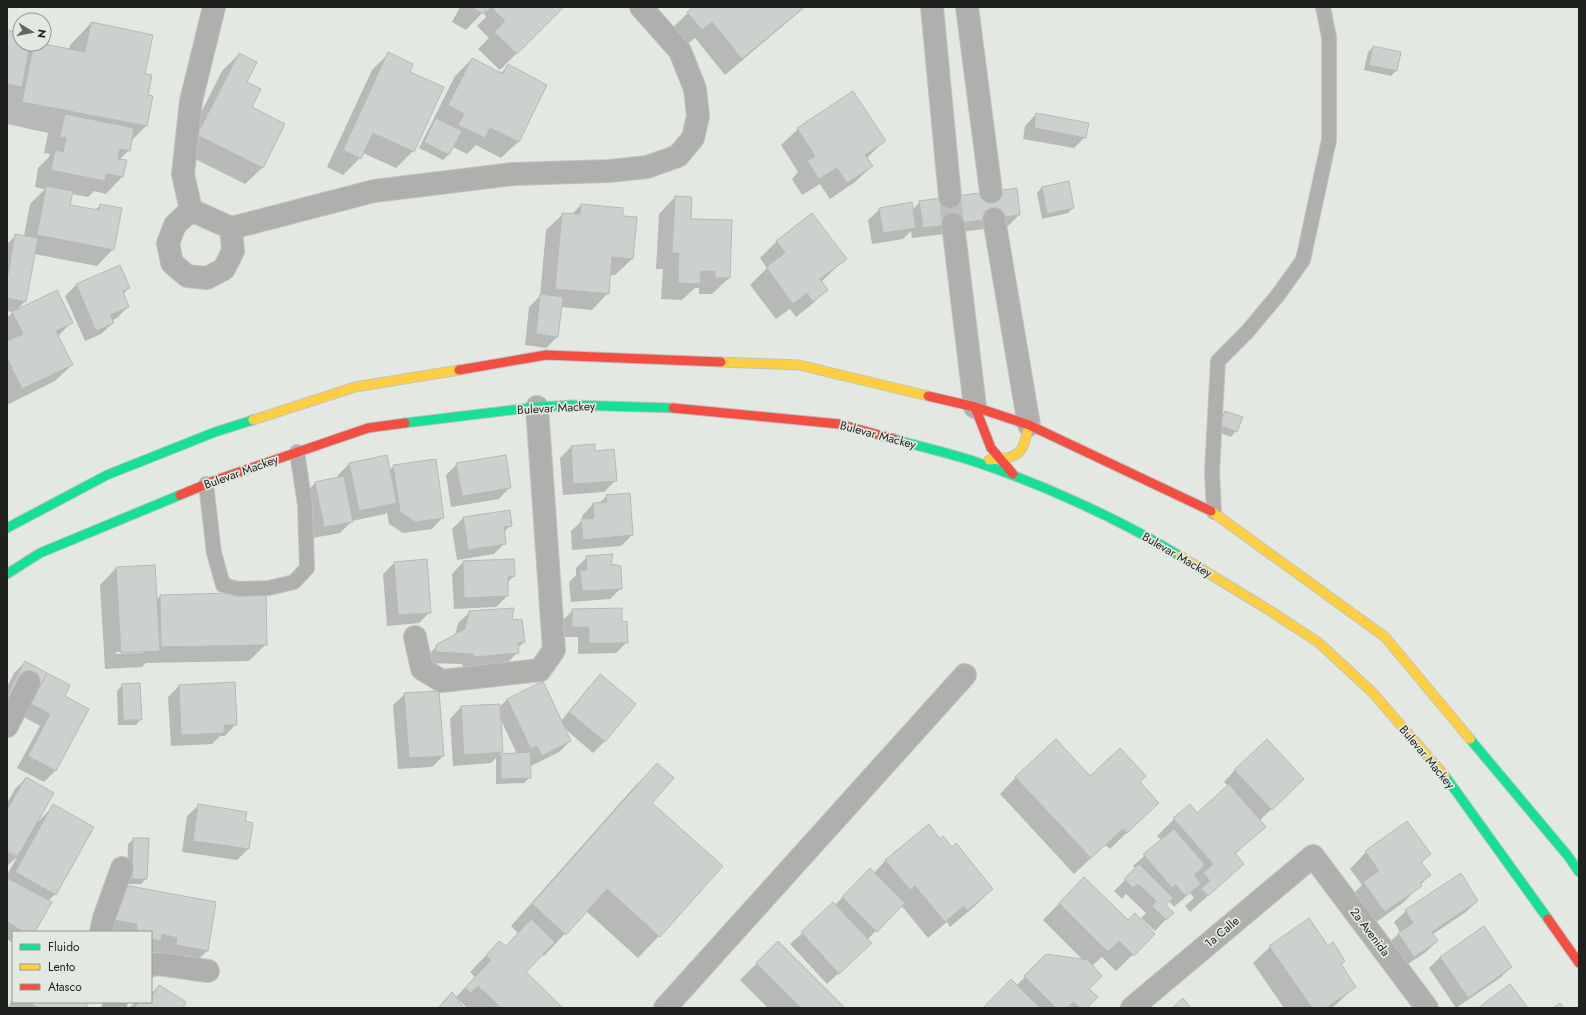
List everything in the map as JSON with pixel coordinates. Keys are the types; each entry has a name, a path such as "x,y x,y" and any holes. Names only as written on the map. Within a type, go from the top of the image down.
{"main road":[{"path":"7,528 107,475 215,432 355,386 546,355 799,365 975,407 1029,425 1214,512 1385,638 1568,856 1579,872"},
{"name":"Bulevar Mackey","path":"7,574 40,553 206,484 368,428 537,407 572,405 670,408 839,424 976,462 1044,488 1101,514 1170,550 1264,607 1318,642 1372,692 1447,778 1579,963"},
{"path":"975,407 991,448 1015,477"},
{"path":"976,462 1013,458 1020,453 1025,444 1029,425"}],"street":[{"path":"192,210 183,174 191,101 214,7"},
{"path":"192,210 231,228 374,191 513,174 610,171 647,167 678,156 693,138 698,116 695,89 680,51 641,7"},
{"path":"932,7 950,197"},
{"path":"967,7 991,192"},
{"path":"192,210 175,225 168,243 172,263 187,276 206,278 224,269 233,251 231,228"},
{"path":"994,219 1029,425"},
{"path":"953,224 975,407"},
{"path":"415,637 422,669 442,681 540,670 554,650 537,407"},
{"path":"666,1008 965,675"},
{"path":"7,726 29,682"},
{"name":"1a Calle","path":"1132,1008 1313,856"},
{"name":"2a Avenida","path":"1313,856 1427,1008"},
{"path":"101,931 104,918 122,868"},
{"path":"152,965 159,964 208,971"}],"lane":[{"path":"1214,512 1212,472 1218,361 1247,332 1278,295 1303,260 1329,140 1329,37 1323,7"},
{"path":"206,484 214,553 223,585 239,589 269,588 294,582 307,568 305,505 297,452"}],"building":[{"path":"471,7 487,7 483,14"},
{"path":"495,7 564,7 517,54 494,32 505,21 493,9"},
{"path":"692,7 804,7 742,59 712,22 702,30 687,12"},
{"path":"91,22 153,35 145,74 152,75 148,95 153,96 147,126 22,102 32,52 52,52 52,46 85,52"},
{"path":"7,30 12,31 12,52 29,52 22,87 7,84"},
{"path":"1373,46 1401,52 1397,71 1369,65"},
{"path":"388,52 413,64 410,72 444,87 414,152 373,133 361,159 343,150"},
{"path":"239,53 257,62 247,82 261,89 252,107 285,124 263,168 197,135"},
{"path":"472,58 503,74 508,64 547,85 519,142 490,128 485,138 458,125 464,114 448,105"},
{"path":"853,91 886,141 865,155 873,166 847,183 837,168 819,179 807,161 815,156 797,128"},
{"path":"1036,113 1089,123 1086,138 1034,128"},
{"path":"65,114 134,128 130,151 120,149 118,159 127,160 123,177 106,174 105,181 51,170 55,150 63,152 66,138 60,137"},
{"path":"436,118 462,131 449,155 424,142"},
{"path":"1069,181 1074,208 1047,214 1042,187"},
{"path":"46,186 73,191 70,205 99,210 100,204 122,208 114,250 37,235"},
{"path":"1017,188 1020,215 923,228 919,201"},
{"path":"675,196 692,197 691,219 732,220 730,278 715,278 715,271 701,271 700,284 678,283 679,253 672,253"},
{"path":"912,202 916,228 883,233 879,208"},
{"path":"581,204 623,208 623,216 637,217 633,259 612,257 609,294 555,289 562,213 580,214"},
{"path":"812,213 847,259 820,279 828,290 813,302 807,293 793,304 766,267 785,253 776,241"},
{"path":"15,234 38,238 26,302 7,298 7,280"},
{"path":"120,265 130,288 123,291 129,307 110,315 114,323 96,331 76,284"},
{"path":"57,290 73,323 56,331 73,365 22,389 7,358 7,341 23,334 12,312"},
{"path":"540,294 563,297 558,337 536,334"},
{"path":"1225,411 1243,417 1237,432 1220,425"},
{"path":"595,444 595,451 614,449 617,481 573,484 571,446"},
{"path":"387,455 397,503 359,511 349,463"},
{"path":"506,455 511,488 462,496 456,463"},
{"path":"436,459 444,518 415,522 400,512 393,465"},
{"path":"344,476 353,522 324,527 315,482"},
{"path":"630,493 633,535 583,540 581,519 594,518 593,503 607,502 606,495"},
{"path":"510,510 512,526 504,527 506,544 468,550 463,517"},
{"path":"613,554 611,564 621,566 622,589 582,591 580,570 587,570 586,556"},
{"path":"427,559 431,613 398,615 394,562"},
{"path":"514,559 515,576 508,577 508,596 464,598 463,561"},
{"path":"155,565 160,651 121,653 116,567"},
{"path":"266,592 267,645 161,647 160,595"},
{"path":"514,608 512,619 522,620 525,642 518,643 519,653 475,657 473,654 436,652 436,645 465,629 469,611"},
{"path":"622,608 622,622 627,621 628,643 589,643 589,627 572,627 572,609"},
{"path":"25,661 47,673 31,704 9,692"},
{"path":"47,673 70,685 65,696 89,709 56,771 28,756 50,714 31,704"},
{"path":"600,674 636,704 605,742 569,712"},
{"path":"543,681 571,741 542,756 537,746 531,749 507,699"},
{"path":"235,682 237,725 224,725 224,733 181,735 179,685"},
{"path":"140,683 142,720 123,720 122,684"},
{"path":"439,691 444,756 409,758 404,693"},
{"path":"500,704 503,752 464,755 461,706"},
{"path":"1056,739 1090,776 1120,748 1146,776 1140,782 1159,803 1127,833 1123,829 1091,858 1015,777"},
{"path":"1267,739 1304,779 1272,810 1234,770"},
{"path":"530,752 531,778 501,779 501,754"},
{"path":"657,763 674,778 652,803 723,866 660,937 607,889 566,935 532,904"},
{"path":"26,777 54,793 18,856 7,850 7,810"},
{"path":"1229,784 1266,827 1235,853 1244,864 1208,896 1201,889 1210,881 1203,873 1213,864 1173,818 1190,804 1197,813"},
{"path":"53,804 94,827 56,895 15,872"},
{"path":"198,804 247,812 245,821 253,823 249,849 193,841"},
{"path":"1407,821 1431,854 1421,862 1431,875 1420,883 1422,886 1385,912 1363,882 1379,871 1365,851"},
{"path":"929,824 940,839 943,836 952,847 956,843 993,889 967,911 964,906 945,922 915,886 910,890 885,860"},
{"path":"1174,829 1205,865 1194,875 1201,884 1186,896 1176,885 1172,888 1143,854"},
{"path":"133,838 149,838 147,879 132,879"},
{"path":"1139,864 1173,898 1166,905 1174,913 1166,920 1152,906 1156,901 1138,884 1133,888 1124,879"},
{"path":"870,868 905,903 877,932 842,897"},
{"path":"1461,873 1478,901 1432,932 1438,941 1414,957 1398,933 1413,923 1405,910"},
{"path":"1084,877 1128,920 1135,913 1155,934 1134,956 1119,941 1108,952 1059,903"},
{"path":"7,878 52,902 36,931 22,931 7,922"},
{"path":"119,884 216,902 208,951 176,945 177,938 162,934 161,941 152,939 152,931 136,931 137,924 113,920"},
{"path":"833,902 872,943 839,974 801,932"},
{"path":"1309,918 1328,946 1333,942 1345,961 1341,964 1356,987 1326,1008 1312,1008 1269,946"},
{"path":"531,919 555,942 526,972 563,1008 501,1008 478,986 471,993 465,988 491,960 486,955 499,941 506,946"},
{"path":"1484,926 1512,967 1468,998 1440,957"},
{"path":"778,941 845,1008 801,1008 756,963"},
{"path":"1046,954 1088,960 1102,976 1089,989 1098,997 1087,1008 1080,1008 1074,1002 1067,1008 1056,1008 1024,976"},
{"path":"1011,979 1040,1008 983,1008"},
{"path":"1510,984 1528,1008 1478,1008"},
{"path":"159,985 186,1002 183,1008 135,1008 138,1003 152,1003 153,994"},
{"path":"452,992 464,1008 438,1008"},
{"path":"1183,998 1191,1008 1172,1008"},
{"path":"30,1003 88,1003 86,1008 38,1008"},
{"path":"1560,1003 1564,1008 1553,1008"}],"tunnel":[{"path":"950,197 953,224"}],"traffic: fast":[{"path":"405,423 537,407 572,405 673,408"},
{"path":"7,528 107,475 215,432 253,420"},
{"path":"894,439 966,459 1028,481 1107,516 1157,542 1180,556"},
{"path":"7,574 40,553 180,495"},
{"path":"1470,739 1568,856 1579,872"},
{"path":"1445,776 1548,919"}],"traffic: slow":[{"path":"721,362 799,365 928,396"},
{"path":"253,420 355,387 459,370"},
{"path":"989,460 1007,458 1018,453 1024,443 1029,425"},
{"path":"1211,511 1385,637 1470,739"},
{"path":"1180,556 1318,642 1372,692 1445,776"}],"traffic: jam":[{"path":"459,370 546,355 721,362"},
{"path":"928,396 975,407 1029,425 1211,511"},
{"path":"975,407 991,448 1013,474"},
{"path":"673,408 839,424 894,439"},
{"path":"180,495 216,480 368,428 405,423"},
{"path":"1548,919 1579,963"}]}
